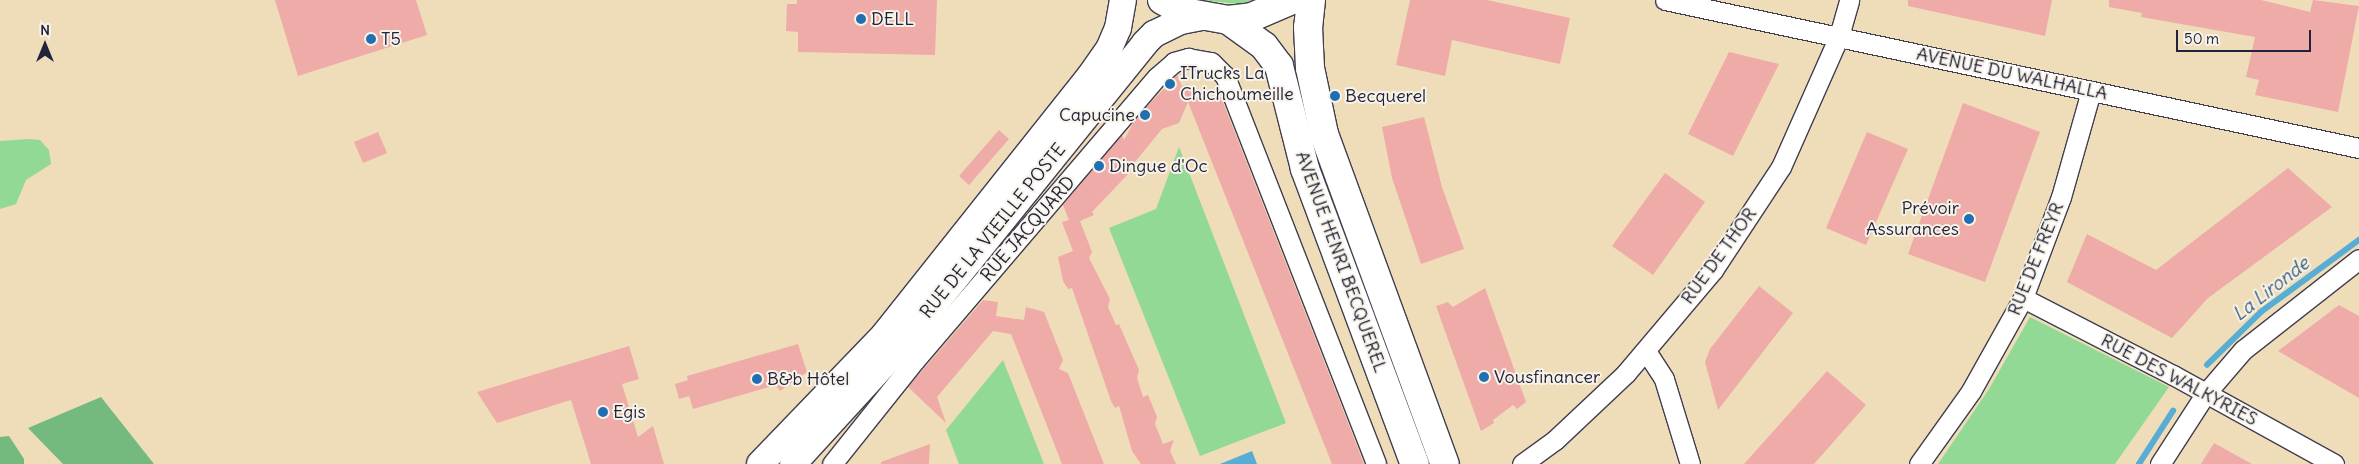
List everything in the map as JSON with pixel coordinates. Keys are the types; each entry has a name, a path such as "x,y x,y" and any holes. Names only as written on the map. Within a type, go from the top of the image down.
{"main road":[{"name":"RUE DE LA VIEILLE POSTE","path":"760,464 873,347 1090,76 1112,42 1123,0"},
{"name":"AVENUE HENRI BECQUEREL","path":"1162,0 1215,19 1264,46 1279,66 1305,169 1415,464"},
{"path":"1215,19 1252,17 1292,0"},
{"name":"AVENUE HENRI BECQUEREL","path":"1311,0 1308,27 1310,68 1324,134 1445,464"},
{"name":"RUE DE LA VIEILLE POSTE","path":"793,464 900,347 1144,43 1154,34 1181,21 1215,19"}],"street":[{"name":"RUE DE THOR","path":"1522,464 1555,440 1646,351 1713,270 1780,167 1839,36 1849,0"},
{"name":"AVENUE DU WALHALLA","path":"1671,2 1839,36 2359,148"},
{"name":"RUE JACQUARD","path":"832,464 915,360 1157,77 1174,62 1188,58 1211,62 1225,76 1376,464"},
{"name":"RUE DE FREYR","path":"1919,464 1971,391 2023,298 2061,197 2091,91"},
{"path":"2160,464 2206,394 2243,350 2359,259"},
{"name":"RUE DES WALKYRIES","path":"2023,298 2334,464"},
{"path":"1646,351 1664,379 1690,464"}],"green space":[{"path":"1198,0 1253,0 1240,4"},
{"path":"40,140 49,150 51,164 26,180 16,204 0,209 0,141"},
{"path":"1179,147 1286,423 1200,456 1109,228 1156,209"},
{"path":"2030,317 2169,387 2115,464 1938,464 1989,389"},
{"path":"1003,360 1044,464 959,464 946,430"},
{"path":"101,397 154,464 63,464 28,428"},
{"path":"9,436 24,459 24,464 0,464 0,437"}],"water":[{"path":"1252,451 1257,464 1220,464"}],"building":[{"name":"T5","path":"275,0 416,0 427,35 298,76"},
{"name":"DELL","path":"797,0 937,0 935,55 798,52 798,32 786,31 787,4 797,4"},
{"path":"1410,0 1487,0 1570,18 1560,64 1452,40 1445,76 1396,65"},
{"path":"1908,0 2052,0 2045,36 1908,6"},
{"path":"2109,0 2261,0 2310,12 2313,0 2359,6 2338,112 2255,95 2259,80 2246,77 2255,37 2141,17 2142,13 2109,7"},
{"path":"1729,52 1779,64 1733,156 1688,134"},
{"path":"1177,75 1182,86 1188,84 1192,93 1189,101 1206,94 1209,101 1221,97 1364,464 1332,464 1188,102 1179,123 1162,129 1130,168 1131,171 1092,212 1094,215 1080,221 1092,252 1089,258 1110,299 1108,307 1116,325 1119,324 1139,370 1137,378 1143,397 1148,395 1157,417 1155,424 1163,444 1174,440 1170,451 1176,464 1141,464 1132,451 1119,406 1115,408 1111,401 1072,288 1068,289 1063,281 1058,257 1073,251 1062,222 1069,220 1063,205 1122,135 1124,140 1136,118"},
{"path":"1963,103 2040,132 1985,282 1908,254"},
{"path":"1424,117 1442,187 1464,249 1421,264 1392,178 1382,127"},
{"path":"999,130 1009,139 969,185 959,176"},
{"path":"378,132 387,153 363,163 354,142"},
{"path":"1867,132 1908,149 1866,245 1826,228"},
{"path":"2288,168 2332,207 2208,298 2172,338 2067,282 2087,234 2156,270"},
{"path":"1665,173 1705,202 1653,275 1612,246"},
{"path":"1759,286 1793,313 1718,410 1705,362 1710,349"},
{"path":"1485,288 1526,402 1517,409 1513,405 1493,420 1494,423 1481,431 1436,306 1448,302 1453,307"},
{"path":"983,300 998,302 996,316 1024,320 1026,307 1044,312 1063,360 1059,369 1068,373 1104,464 1062,464 1011,334 993,331 937,397 946,423 908,387"},
{"path":"2339,305 2359,316 2359,398 2278,351"},
{"path":"798,344 807,372 780,391 776,385 693,409 689,396 679,399 675,384 688,380 687,376"},
{"name":"Egis","path":"629,346 639,379 622,384 638,437 653,426 664,464 591,464 571,400 497,423 477,392"},
{"path":"1827,371 1866,405 1814,464 1744,464"},
{"path":"2214,443 2252,464 2201,464"},
{"path":"930,444 929,464 881,464 881,462"}],"waterway":[{"name":"La Lironde","path":"2207,365 2261,312 2359,240"},
{"name":"La Lironde","path":"2139,464 2173,411"}],"place":[{"name":"DELL","path":"861,19"},
{"name":"T5","path":"371,39"},
{"name":"ITrucks La Chichoumeille","path":"1170,84"},
{"name":"Becquerel","path":"1335,96"},
{"name":"Capucine","path":"1145,115"},
{"name":"Dingue d'Oc","path":"1099,166"},
{"name":"Prévoir Assurances","path":"1969,219"},
{"name":"Vousfinancer","path":"1484,377"},
{"name":"B&b Hôtel","path":"757,379"},
{"name":"Egis","path":"603,412"}]}
